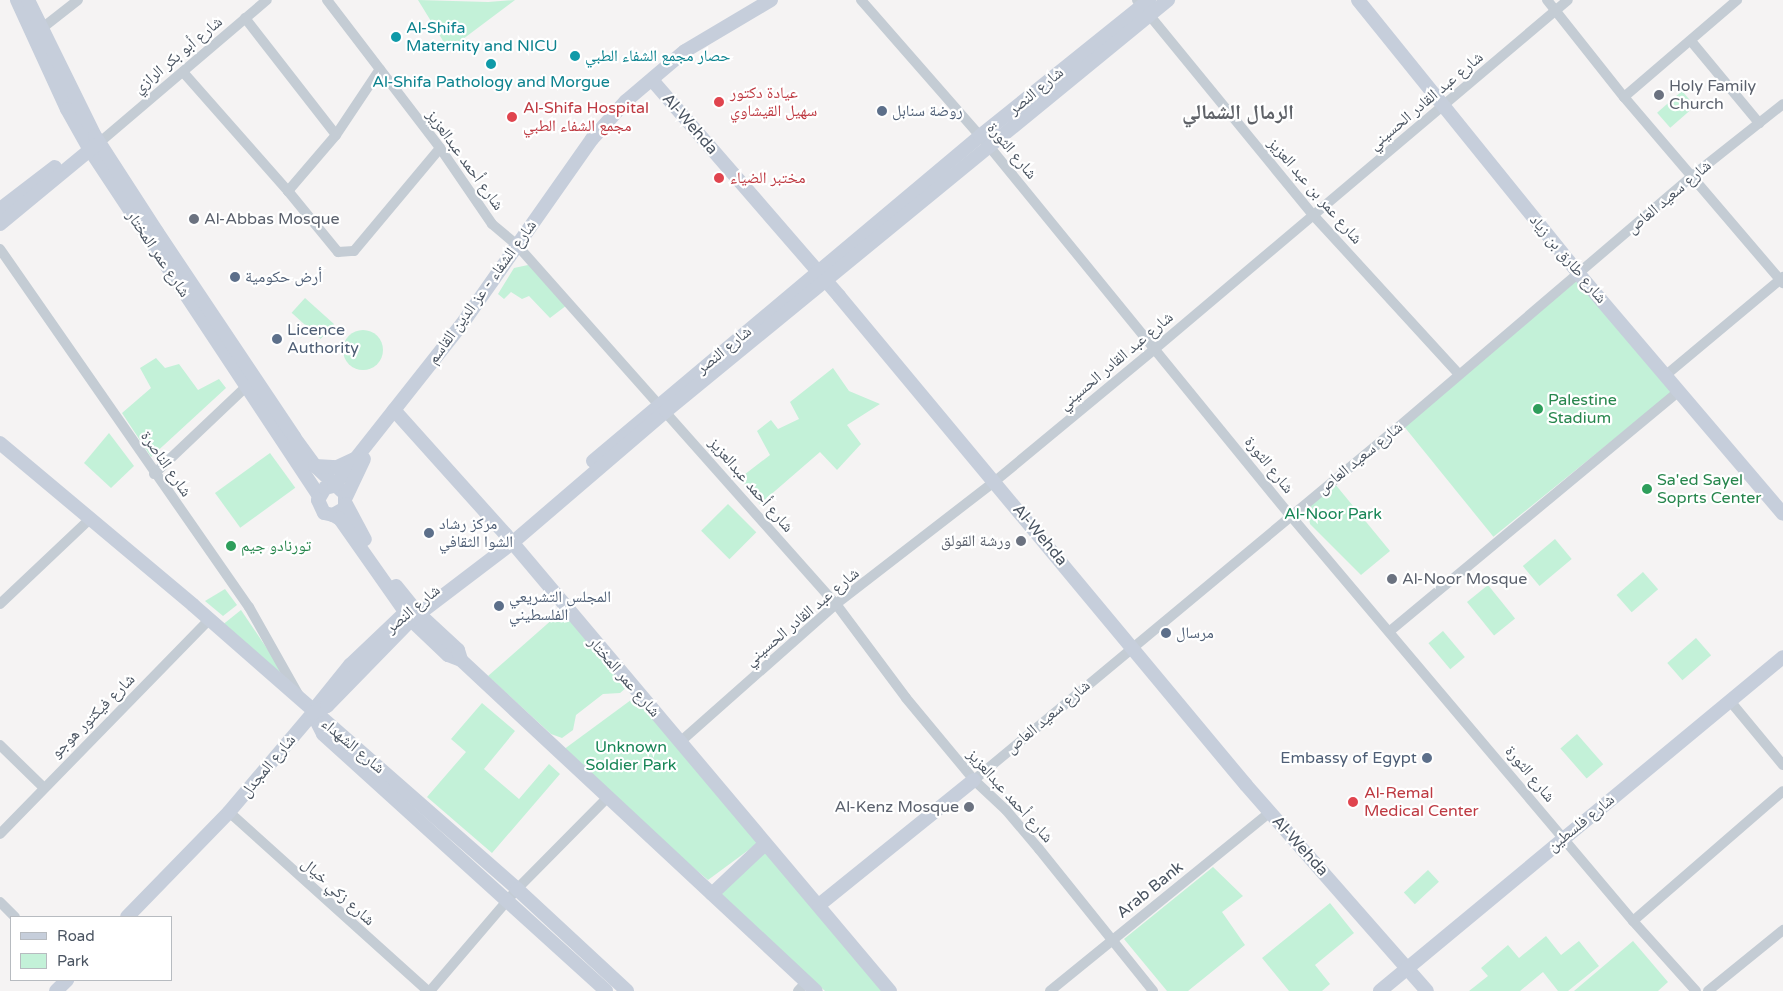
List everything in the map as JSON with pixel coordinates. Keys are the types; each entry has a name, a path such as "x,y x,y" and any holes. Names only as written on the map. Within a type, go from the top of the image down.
{"main road":[{"name":"شارع عمر المختار","path":"17,0 96,141 251,381 319,496"},
{"name":"شارع عمر المختار","path":"28,0 96,141"},
{"name":"شارع الشفاء - عز الدين القاسم","path":"367,447 462,324 516,244 592,139 626,101 695,43 771,0"},
{"name":"شارع النصر","path":"412,613 509,539 663,407 823,277 1144,5 1168,0"},
{"name":"شارع طارق بن زياد","path":"1358,0 1578,273 1666,374 1783,514"},
{"name":"Al-Wehda","path":"652,80 823,277 1133,645 1270,812 1427,991"},
{"path":"0,210 96,141"},
{"path":"0,224 96,141"},
{"name":"شارع عمر المختار","path":"251,381 315,466 334,486"},
{"name":"شارع عمر المختار","path":"394,410 509,539 890,991"},
{"path":"0,443 193,605 300,699"},
{"path":"315,466 349,465 367,447"},
{"path":"367,447 334,486 325,488 319,496 321,509 340,519 412,613 448,655 461,660 557,749 607,798 712,894 806,988"},
{"path":"333,515 342,512 367,447"},
{"path":"334,486 342,490 350,517 412,613"},
{"name":"شارع المجدل","path":"128,916 229,812 313,713 327,706 412,613"},
{"name":"شارع فلسطين","path":"1380,991 1783,657"},
{"name":"شارع الشهداء","path":"300,699 313,713 323,734 627,991"},
{"name":"شارع سعيد العاص","path":"819,905 974,780"},
{"path":"712,894 765,844"},
{"name":"شارع الشهداء","path":"513,895 606,991"},
{"path":"56,991 66,981"}],"street":[{"path":"41,29 78,0"},
{"name":"شارع أبو بكر الرازي","path":"96,141 183,72 266,0"},
{"name":"شارع أحمد عبدالعزيز","path":"327,0 440,148 492,224 516,244 663,407 836,604 906,698 974,780 1006,810 1153,991"},
{"name":"شارع الثورة","path":"861,0 984,141 1156,348 1290,515 1390,631 1633,921 1696,991"},
{"path":"1547,0 1691,177 1782,280 1666,374"},
{"name":"شارع عبد القادر الحسيني","path":"680,742 836,604 994,482 1314,216 1568,0"},
{"path":"1624,97 1737,0"},
{"name":"شارع عمر بن عبد العزيز","path":"1144,5 1314,216 1458,373"},
{"path":"244,18 336,134"},
{"path":"1691,41 1760,123"},
{"path":"288,191 336,134 380,69"},
{"path":"183,72 288,191 338,252 350,253 440,148"},
{"name":"شارع سعيد العاص","path":"974,780 1133,645 1396,429 1458,373 1691,177 1783,104"},
{"name":"شارع الناصرة","path":"0,249 154,474 249,608 300,699"},
{"path":"154,474 251,381"},
{"path":"1390,631 1679,391"},
{"path":"0,604 90,518"},
{"name":"شارع فيكتور هوجو","path":"0,834 43,787 209,620"},
{"path":"1730,702 1783,765"},
{"path":"0,745 43,787"},
{"path":"1633,921 1783,791"},
{"path":"429,991 513,895 607,798"},
{"name":"شارع زكي خيال","path":"229,812 429,991"},
{"name":"Arab Bank","path":"1050,991 1270,812"},
{"path":"0,902 15,916"},
{"path":"1708,991 1783,930"}],"green space":[{"path":"418,0 488,2 515,0 451,48 445,44"},
{"path":"1682,91 1695,106 1670,128 1657,113"},
{"path":"528,265 533,267 567,305 550,318 529,296 522,299 511,292 504,299 498,294 514,268"},
{"name":"Palestine Stadium","path":"1579,277 1672,392 1493,537 1400,422"},
{"path":"305,298 334,324 321,339 292,313"},
{"path":"367,330 374,333 380,339 383,350 382,358 374,367 367,370 359,370 352,367 344,358 343,346 346,339 355,331"},
{"path":"156,358 165,368 179,364 198,390 219,379 226,388 151,457 122,413 151,388 140,368"},
{"path":"833,368 849,391 880,404 847,425 861,444 837,470 820,452 760,504 740,478 770,455 757,431 771,420 778,429 799,419 790,402"},
{"path":"109,433 134,466 111,488 84,463"},
{"path":"270,453 295,488 240,528 215,493"},
{"name":"Al-Noor Park","path":"1335,484 1390,551 1361,575 1310,524 1308,508"},
{"path":"728,504 756,532 729,559 701,531"},
{"path":"1555,539 1572,559 1540,586 1523,566"},
{"path":"1643,572 1658,589 1632,612 1617,595"},
{"path":"1488,585 1515,618 1494,635 1467,602"},
{"path":"225,589 237,605 223,616 205,601"},
{"path":"241,610 287,678 221,626"},
{"path":"563,610 627,687 620,693 603,694 576,715 573,730 562,738 551,734 488,676"},
{"path":"1443,631 1465,657 1450,669 1428,643"},
{"path":"1696,638 1711,655 1682,680 1667,663"},
{"name":"Unknown Soldier Park","path":"635,697 758,843 708,880 633,817 563,750"},
{"path":"482,703 515,731 484,769 519,799 549,764 560,774 492,853 427,797 466,752 451,739"},
{"path":"1577,734 1603,764 1587,779 1560,748"},
{"path":"765,849 885,991 825,991 718,894"},
{"path":"1213,867 1243,896 1222,912 1245,945 1188,991 1167,991 1124,939"},
{"path":"1428,870 1439,882 1415,904 1404,893"},
{"path":"1330,903 1354,933 1315,965 1330,984 1322,991 1289,991 1262,958"},
{"path":"1546,936 1561,955 1579,941 1599,966 1568,991 1558,991 1543,972 1520,991 1469,991 1488,976 1481,968 1508,945 1519,958"},
{"path":"1633,941 1668,982 1658,991 1574,991"}],"place":[{"name":"Al-Shifa Maternity and NICU","path":"396,37"},
{"name":"حصار مجمع الشفاء الطبي","path":"575,56"},
{"name":"Al-Shifa Pathology and Morgue","path":"491,64"},
{"name":"Holy Family Church","path":"1659,95"},
{"name":"عيادة دكتور سهيل القيشاوي","path":"719,102"},
{"name":"روضة سنابل","path":"882,111"},
{"name":"Al-Shifa Hospital مجمع الشفاء الطبي","path":"512,117"},
{"name":"مختبر الضياء","path":"719,178"},
{"name":"Al-Abbas Mosque","path":"194,219"},
{"name":"أرض حكومية","path":"235,277"},
{"name":"Licence Authority","path":"277,339"},
{"name":"Palestine Stadium","path":"1538,409"},
{"name":"Sa'ed Sayel Soprts Center","path":"1647,489"},
{"name":"مركز رشاد الشوا الثقافي","path":"429,533"},
{"name":"ورشة القولق","path":"1021,541"},
{"name":"تورنادو جيم","path":"231,546"},
{"name":"Al-Noor Mosque","path":"1392,579"},
{"name":"المجلس التشريعي الفلسطيني","path":"499,606"},
{"name":"مرسال","path":"1166,633"},
{"name":"Embassy of Egypt","path":"1427,758"},
{"name":"Al-Remal Medical Center","path":"1353,802"},
{"name":"Al-Kenz Mosque","path":"969,807"}],"district":[{"name":"الرمال الشمالي","path":"1238,113"}]}
